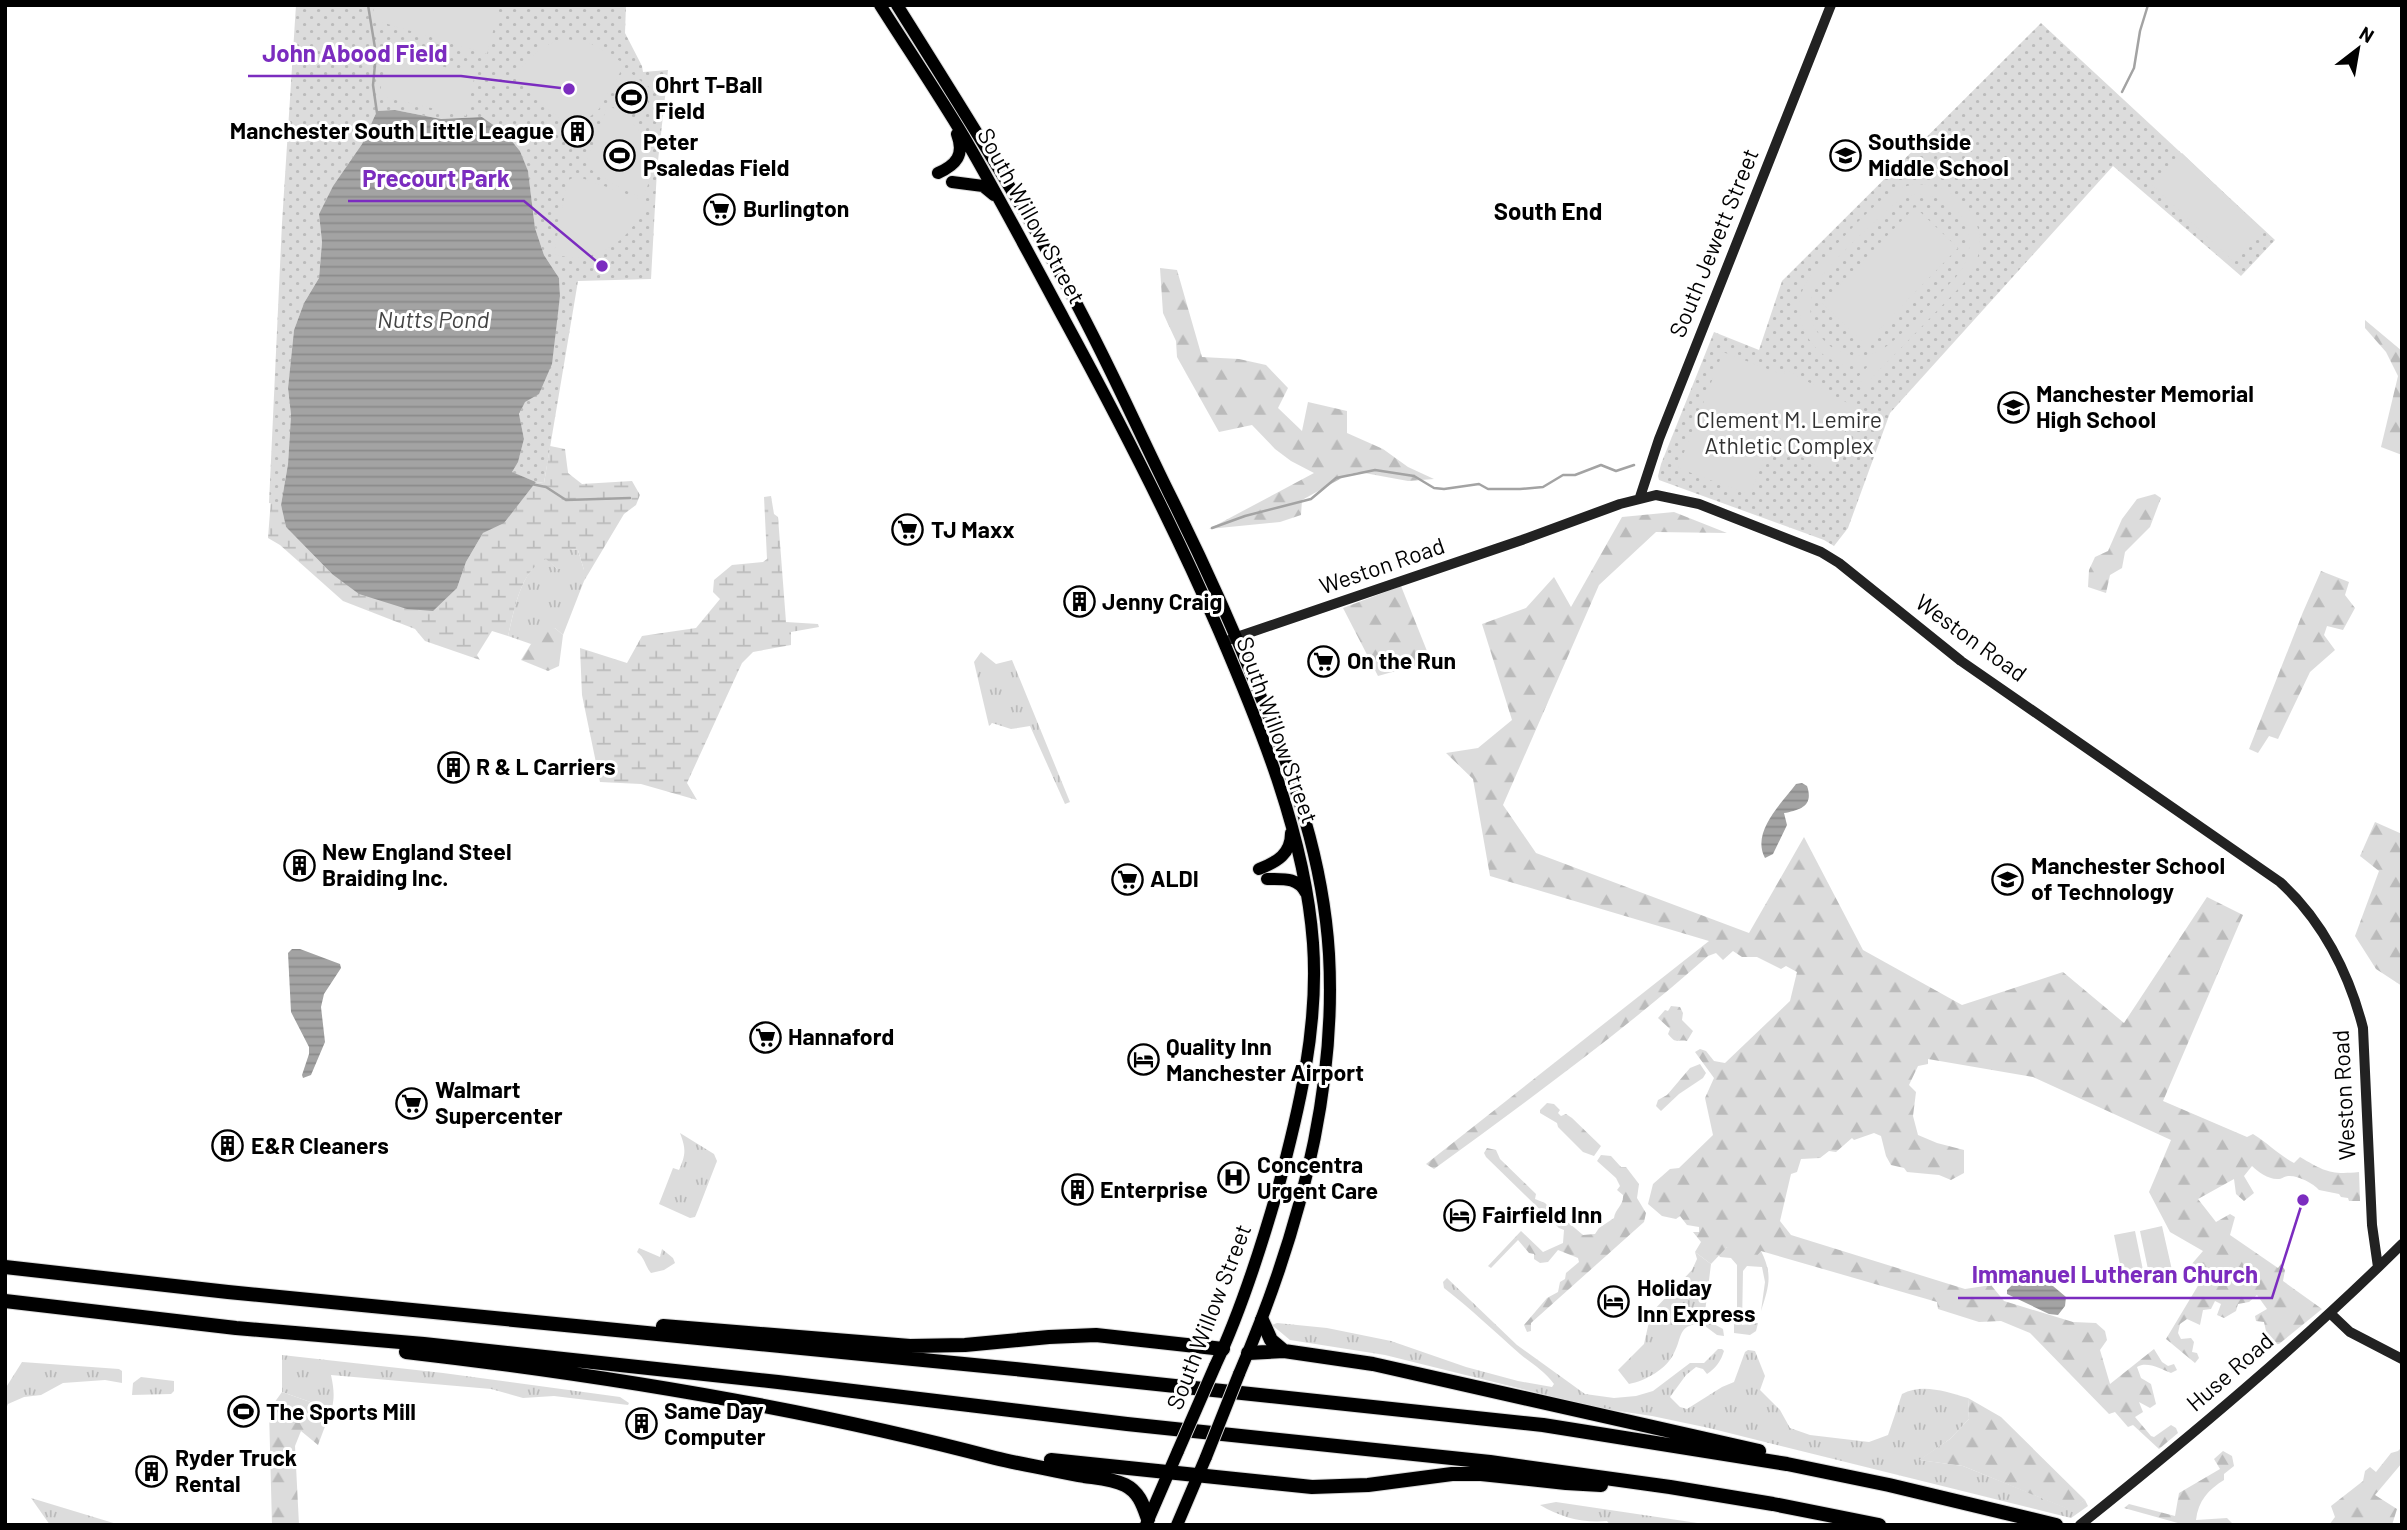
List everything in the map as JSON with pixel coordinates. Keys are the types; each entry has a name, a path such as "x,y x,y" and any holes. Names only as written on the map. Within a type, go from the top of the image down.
{"highway":[{"path":"5,1267 228,1292 1029,1370 1544,1425 1703,1449 1889,1485"},
{"path":"5,1301 236,1328 424,1344 778,1382 1128,1424 1490,1462 1670,1487 1879,1525"},
{"path":"509,1320 602,1321 910,1346 965,1345 1087,1335 1223,1349"},
{"path":"1262,1320 1271,1340 1284,1351"},
{"path":"322,1336 381,1349 542,1369 782,1408 1032,1466 1120,1483 1137,1495 1147,1522"},
{"path":"1248,1353 1284,1351 1385,1367 1733,1444 2056,1525"},
{"path":"949,1445 1075,1464 1340,1488 1452,1474 1481,1474 1566,1483 1670,1487"}],"main road":[{"name":"South Willow Street","path":"880,5 1003,206 1136,452 1180,540 1263,738 1290,825 1307,896 1313,945 1313,1007 1303,1081 1285,1160 1262,1244 1223,1349 1147,1522"},
{"name":"South Willow Street","path":"897,5 993,159 1065,282 1196,548 1275,728 1306,816 1324,903 1329,955 1327,1047 1315,1134 1292,1227 1262,1320 1177,1525"},
{"path":"937,173 956,163 961,150 959,137 944,106"},
{"path":"952,182 987,187 1003,206"},
{"path":"1290,825 1290,843 1286,852 1263,874 1292,880 1302,886 1307,896"},
{"path":"1223,1349 1248,1353"}],"street":[{"name":"South Jewett Street","path":"1640,498 1659,439 1831,5"},
{"name":"Weston Road","path":"1224,642 1640,498 1656,495 1682,499 1800,542 1830,557 1961,661 2295,895 2318,925 2345,974 2356,1000 2363,1028 2372,1225 2378,1267"},
{"name":"Huse Road","path":"2080,1525 2181,1443 2330,1313 2402,1244"},
{"path":"2330,1313 2350,1332 2402,1359"}],"green space":[{"path":"296,5 626,5 625,33 643,72 668,70 657,170 651,279 578,281 544,483 511,472 518,461 524,439 519,415 556,322 560,296 559,278 544,255 535,228 528,172 520,151 505,133 482,117 441,119 395,110 377,111 362,144 333,186 319,214 322,242 319,278 304,303 294,330 288,388 291,415 288,464 281,505 269,503 282,223"},
{"path":"375,5 500,5 487,54 371,19"},
{"name":"Clement M. Lemire Athletic Complex","path":"2041,23 2275,240 2241,276 2113,166 1890,413 1848,528 1834,546 1659,480 1661,464 1714,332 1759,350 1782,281"},
{"path":"564,39 588,42 625,64 599,109 585,121 562,120 542,104 515,75 542,48"},
{"path":"388,54 475,74 466,116 379,96"},
{"name":"Ohrt T-Ball Field","path":"632,74 651,89 644,119 613,101 622,78"},
{"name":"Peter Psaledas Field","path":"608,105 632,122 647,144 651,169 643,198 620,188 587,167"},
{"path":"2182,153 2264,231 2234,262 2152,185"},
{"path":"576,176 646,201 632,228 622,238 598,253 584,257 554,254 567,181"},
{"path":"1916,184 1936,187 1952,194 1965,205 1974,218 1979,234 1979,250 1974,267 1963,284 1865,385 1857,378 1868,366 1846,365 1832,360 1810,341 1801,321 1800,299 1806,283 1815,271 1866,214 1886,196","holes":["1914,195 1931,196 1945,201 1956,210 1969,234 1965,263 1956,277 1907,328 1879,351 1862,356 1845,354 1830,346 1818,333 1811,317 1811,299 1820,279 1848,247 1900,200"]},
{"path":"1915,207 1958,248 1865,344 1822,303"},
{"path":"1160,268 1177,270 1202,357 1239,359 1266,365 1288,388 1278,408 1302,431 1308,402 1347,411 1347,433 1383,449 1408,467 1434,479 1408,481 1359,472 1349,474 1302,500 1301,515 1280,522 1209,529 1314,473 1275,449 1252,425 1219,432 1177,357 1176,341 1163,313"},
{"path":"2365,320 2402,351 2402,455 2381,447 2398,376 2386,352 2365,328"},
{"path":"1723,352 1783,375 1786,370 1857,408 1825,471 1791,449 1774,431 1750,495 1678,468"},
{"path":"550,446 565,449 568,473 582,484 632,481 640,495 636,505 624,514 584,581 578,550 569,549 565,569 557,569 546,559 537,564 524,582 508,636 492,631 477,655 480,660 425,641 415,629 343,601 280,545 268,538 271,499 281,505 286,527 332,574 457,588 466,562 483,533 504,522 536,482 544,483"},
{"path":"2155,494 2161,498 2150,527 2125,552 2122,568 2110,575 2106,593 2088,587 2089,570 2095,557 2108,551 2122,519 2137,499"},
{"path":"771,496 774,514 778,517 786,622 818,624 819,627 791,632 791,645 753,652 742,663 687,783 697,800 641,784 600,782 582,695 580,648 627,663 642,636 696,628 720,599 713,592 714,580 732,565 763,562 767,559 764,497"},
{"path":"1674,512 1727,533 1656,532 1599,585 1503,805 1536,853 1749,933 1804,837 1863,950 1962,1005 2063,972 2124,1023 2207,897 2243,915 2163,1101 2247,1137 2253,1134 2294,1163 2300,1157 2328,1171 2359,1172 2360,1201 2349,1201 2339,1194 2319,1190 2296,1177 2270,1178 2252,1166 2244,1176 2254,1193 2244,1201 2236,1194 2234,1179 2198,1199 2216,1222 2230,1214 2235,1217 2230,1235 2278,1268 2281,1264 2285,1270 2283,1281 2322,1309 2279,1344 2269,1345 2264,1322 2256,1321 2255,1316 2267,1309 2257,1295 2249,1302 2238,1304 2236,1311 2224,1318 2217,1315 2221,1304 2215,1301 2211,1309 2203,1310 2200,1325 2187,1319 2180,1324 2178,1333 2181,1339 2191,1338 2194,1342 2192,1352 2197,1353 2199,1358 2195,1363 2166,1339 2199,1284 2184,1273 2203,1251 2170,1232 2149,1192 2171,1140 2033,1077 1928,1059 1928,1064 1918,1066 1909,1085 1916,1092 1913,1116 1918,1135 1964,1150 1964,1173 1951,1180 1939,1175 1907,1172 1904,1168 1891,1165 1881,1136 1874,1133 1854,1140 1852,1138 1836,1152 1829,1151 1820,1158 1801,1159 1797,1172 1791,1174 1780,1221 1791,1235 1965,1289 1991,1285 2004,1301 2073,1322 2096,1323 2105,1331 2107,1340 2100,1350 2110,1384 2154,1349 2162,1362 2168,1366 2174,1364 2177,1370 2171,1373 2150,1365 2137,1367 2141,1378 2151,1384 2156,1404 2150,1408 2139,1402 2143,1412 2135,1417 2154,1437 2171,1425 2176,1428 2178,1433 2159,1449 2133,1425 2128,1427 2115,1412 2109,1414 2030,1333 2001,1321 1979,1322 1938,1309 1937,1302 1761,1251 1755,1258 1749,1259 1727,1247 1711,1264 1695,1252 1701,1242 1693,1232 1699,1232 1699,1227 1687,1225 1680,1216 1676,1219 1662,1216 1648,1204 1653,1184 1670,1169 1679,1168 1713,1135 1705,1098 1714,1078 1695,1052 1700,1049 1706,1051 1714,1061 1725,1063 1790,1001 1797,972 1786,966 1781,969 1757,957 1742,957 1733,951 1723,960 1716,953 1708,956 1608,1039 1504,1118 1434,1169 1426,1164 1709,941 1490,876 1473,779 1446,753 1478,748 1512,720 1482,624 1526,608 1554,577 1571,607 1622,517"},
{"path":"569,549 578,550 584,581 563,635 555,628 531,644 508,636 520,592 530,572 546,558 557,569"},
{"path":"2321,571 2349,582 2345,595 2355,608 2343,630 2327,626 2324,635 2335,650 2310,672 2278,739 2269,736 2258,753 2249,749"},
{"path":"1401,586 1431,661 1378,676 1343,608"},
{"path":"555,628 563,635 559,666 548,671 521,660 535,632"},
{"path":"981,652 996,664 1012,660 1070,802 1065,804 1030,726 1011,729 992,723 989,726 974,662"},
{"path":"2375,822 2402,834 2402,986 2376,969 2355,936 2379,871 2360,856"},
{"path":"1671,1006 1680,1007 1682,1020 1693,1031 1687,1041 1673,1039 1668,1034 1670,1029 1658,1018"},
{"path":"1700,1064 1706,1073 1703,1078 1679,1094 1661,1111 1656,1106 1658,1100 1667,1095 1690,1068"},
{"path":"1547,1103 1554,1104 1560,1110 1558,1113 1561,1116 1566,1114 1572,1118 1601,1146 1594,1156 1583,1152 1557,1123 1540,1113"},
{"path":"680,1133 714,1154 717,1161 695,1217 690,1218 659,1204 673,1168 679,1170 683,1160 684,1148"},
{"path":"1487,1148 1496,1150 1500,1159 1536,1194 1535,1199 1545,1203 1564,1223 1569,1223 1583,1235 1595,1234 1614,1218 1623,1198 1617,1190 1620,1186 1616,1178 1597,1161 1601,1155 1611,1156 1621,1167 1626,1167 1639,1184 1637,1198 1646,1213 1644,1222 1531,1323 1531,1331 1527,1332 1524,1325 1547,1298 1558,1292 1566,1273 1579,1262 1578,1258 1558,1250 1548,1262 1540,1263 1518,1240 1491,1268 1488,1266 1521,1231 1543,1252 1563,1243 1564,1230 1486,1157 1484,1153"},
{"path":"2162,1226 2172,1270 2149,1274 2140,1231"},
{"path":"2135,1231 2144,1275 2123,1279 2114,1235"},
{"path":"1727,1247 1761,1251 1767,1267 1768,1287 1761,1311 1765,1282 1762,1267 1747,1266 1743,1271 1742,1325 1758,1323 1756,1331 1750,1335 1734,1333 1737,1317 1737,1265 1731,1258 1720,1257 1718,1254"},
{"path":"639,1248 660,1257 662,1249 675,1263 664,1270 651,1273 637,1252"},
{"path":"1695,1252 1711,1264 1705,1312 1712,1323 1723,1329 1724,1336 1717,1335 1701,1323 1693,1324 1684,1329 1671,1359 1661,1369 1629,1384 1618,1370 1644,1344 1651,1313 1692,1270 1697,1259"},
{"path":"1447,1278 1517,1345 1585,1394 1614,1398 1653,1391 1690,1363 1704,1363 1718,1349 1722,1349 1724,1351 1721,1358 1713,1369 1707,1374 1696,1367 1686,1375 1670,1397 1680,1407 1687,1409 1734,1382 1745,1352 1755,1351 1765,1376 1760,1390 1780,1410 1790,1428 1810,1435 1869,1442 1888,1435 1902,1394 1918,1389 1943,1391 1968,1398 1969,1419 1950,1439 1920,1460 1963,1466 2069,1509 2085,1500 2088,1506 2071,1518 1709,1428 1598,1408 1385,1355 1290,1340 1272,1325 1277,1323 1327,1328 1391,1341 1466,1367 1552,1387 1554,1384 1542,1371 1444,1288 1443,1282"},
{"path":"282,1355 620,1397 629,1403 554,1396 523,1398 491,1389 331,1375 334,1398 327,1421 319,1405 282,1392"},
{"path":"22,1362 119,1369 122,1371 122,1383 105,1380 63,1383 41,1395 24,1397 8,1404 5,1410 5,1389"},
{"path":"141,1377 174,1381 174,1391 171,1394 132,1395 133,1383"},
{"path":"282,1392 319,1405 327,1421 318,1445 301,1431 295,1446 299,1525 272,1525 269,1410"},
{"path":"1968,1398 2001,1417 2085,1500 2070,1510 1963,1466 1919,1460 1950,1439 1969,1419"},
{"path":"2402,1447 2402,1463 2375,1495 2397,1509 2392,1525 2329,1525 2335,1517 2331,1506 2363,1481 2365,1471 2370,1467 2376,1472 2391,1453"},
{"path":"2223,1451 2232,1456 2234,1466 2224,1474 2224,1480 2205,1496 2196,1520 2227,1518 2234,1525 2185,1525 2124,1508 2129,1504 2175,1516 2179,1493 2220,1469 2214,1459"},
{"path":"31,1498 120,1525 50,1525"},
{"path":"1556,1502 1711,1525 1610,1525 1607,1521 1565,1516 1540,1505"}],"water":[{"name":"Nutts Pond","path":"395,110 441,119 482,117 505,133 520,151 528,171 535,228 544,255 559,278 560,296 552,364 539,394 525,402 519,414 524,439 518,462 512,472 536,482 504,523 483,533 466,562 457,588 433,611 407,609 359,594 332,574 286,527 281,505 288,464 291,415 288,388 294,330 304,303 319,278 322,242 319,214 333,186 362,144 377,111"},
{"path":"1796,784 1807,786 1809,793 1807,803 1784,813 1787,825 1773,854 1765,858 1762,838 1765,828"},
{"path":"292,949 300,949 340,964 341,968 324,994 321,1007 325,1042 311,1075 303,1078 309,1047 291,1012 288,953"},
{"path":"2034,1270 2066,1297 2065,1306 2058,1315 2049,1314 2007,1294 2007,1290 2027,1271"}],"waterway":[{"path":"368,5 376,54 373,85 377,113"},
{"path":"2122,92 2134,68 2140,31 2148,5"},
{"path":"1212,528 1245,516 1311,499 1336,478 1375,470 1414,476 1434,488 1479,484 1488,489 1520,489 1543,487 1563,475 1575,475 1601,465 1616,471 1634,465"},
{"path":"531,484 546,487 566,500 630,498"}],"place":[{"name":"John Abood Field","path":"569,89"},
{"name":"Ohrt T-Ball Field","path":"632,98"},
{"name":"Manchester South Little League","path":"577,131"},
{"name":"Peter Psaledas Field","path":"620,155"},
{"name":"Southside Middle School","path":"1845,155"},
{"name":"Burlington","path":"720,209"},
{"name":"Precourt Park","path":"602,266"},
{"name":"Manchester Memorial High School","path":"2013,407"},
{"name":"TJ Maxx","path":"908,530"},
{"name":"Jenny Craig","path":"1079,602"},
{"name":"On the Run","path":"1324,661"},
{"name":"R & L Carriers","path":"453,767"},
{"name":"New England Steel Braiding Inc.","path":"299,865"},
{"name":"ALDI","path":"1127,879"},
{"name":"Manchester School of Technology","path":"2008,879"},
{"name":"Hannaford","path":"765,1037"},
{"name":"Quality Inn Manchester Airport","path":"1143,1060"},
{"name":"Walmart Supercenter","path":"412,1103"},
{"name":"E&R Cleaners","path":"228,1146"},
{"name":"Concentra Urgent Care","path":"1234,1178"},
{"name":"Enterprise","path":"1077,1190"},
{"name":"Immanuel Lutheran Church","path":"2303,1200"},
{"name":"Fairfield Inn","path":"1459,1215"},
{"name":"Holiday Inn Express","path":"1614,1301"},
{"name":"The Sports Mill","path":"243,1412"},
{"name":"Same Day Computer","path":"641,1424"},
{"name":"Ryder Truck Rental","path":"152,1471"}],"district":[{"name":"South End","path":"1548,212"}]}
